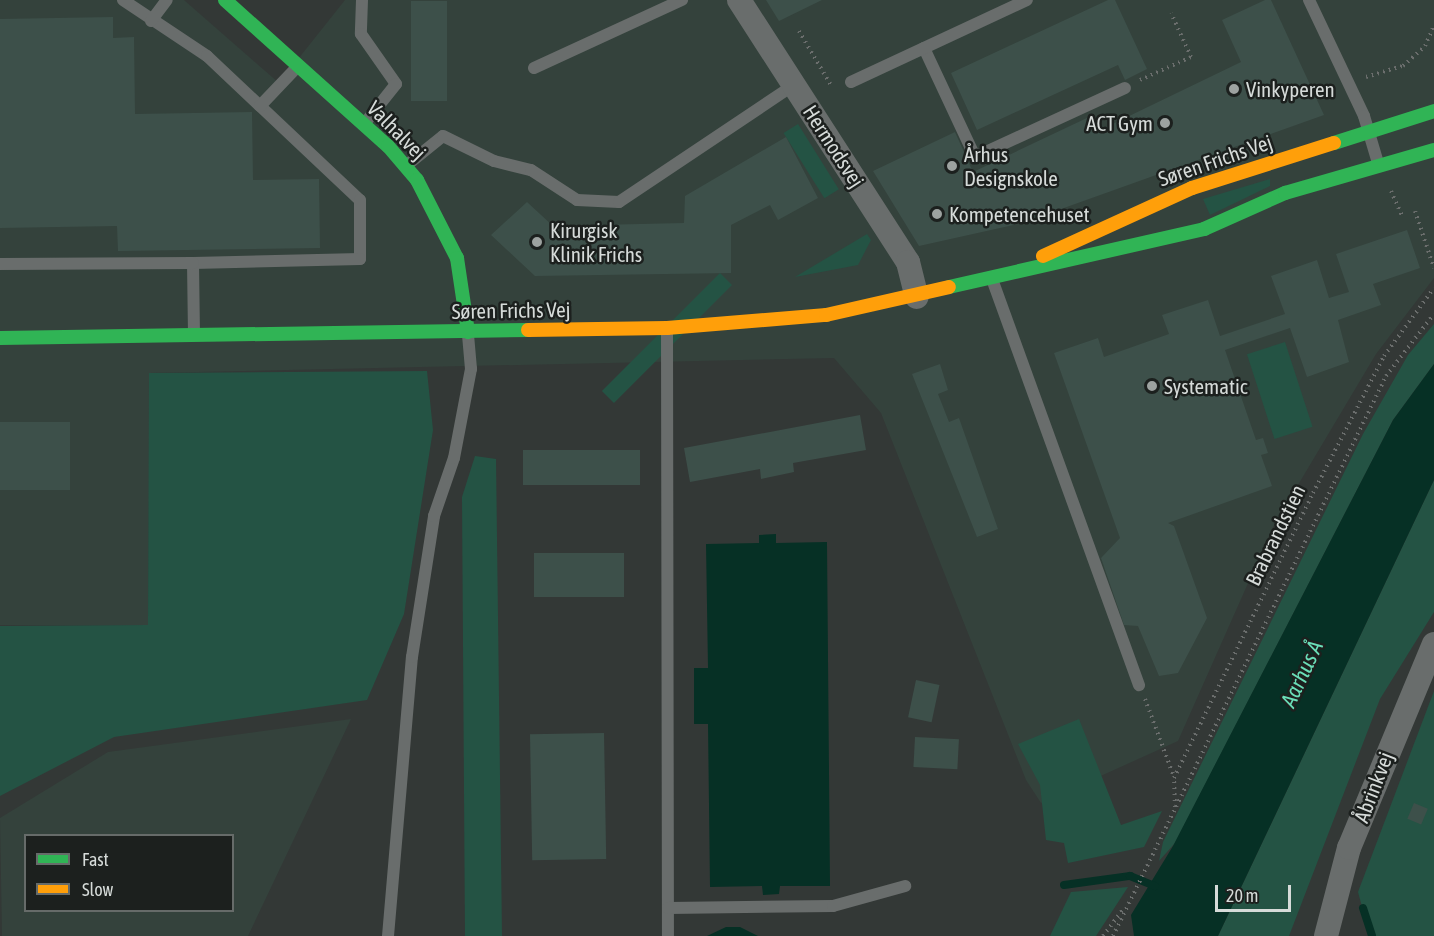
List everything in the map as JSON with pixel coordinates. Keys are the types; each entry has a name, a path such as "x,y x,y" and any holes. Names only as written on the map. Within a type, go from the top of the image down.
{"street":[{"name":"Valhalvej","path":"225,0 364,124 406,166 430,201 457,258 468,332"},
{"name":"Hermodsvej","path":"740,0 908,262 917,297"},
{"name":"Søren Frichs Vej","path":"0,338 666,328 826,315 917,297 992,278 1017,269 1098,227 1192,188 1368,130 1434,111"},
{"name":"Søren Frichs Vej","path":"1017,269 1204,229 1285,193 1378,163 1434,150"},
{"name":"Åbrinkvej","path":"1326,936 1349,848 1434,644"}],"lane":[{"path":"0,264 360,260 360,200 207,56 151,21 123,0"},
{"path":"151,21 167,0"},
{"path":"362,0 361,34 396,84 364,124"},
{"path":"534,68 682,0"},
{"path":"851,82 1027,0"},
{"path":"1309,0 1349,84 1368,130 1378,163"},
{"path":"924,48 975,157 1125,87"},
{"path":"260,106 298,65"},
{"path":"406,166 442,136 494,161 531,170 577,200 620,202 794,85"},
{"path":"193,263 194,335"},
{"path":"992,278 1140,685"},
{"path":"666,328 668,936"},
{"path":"388,936 412,657 434,516 454,458 471,369 468,332"},
{"path":"668,908 833,906 905,886"}],"path":[{"path":"1125,87 1191,57 1171,13"},
{"path":"1349,84 1403,66 1425,46 1434,26"},
{"path":"799,31 834,89 851,82"},
{"path":"1414,211 1434,268"},
{"name":"Brabrandstien","path":"1175,808 1174,778 1384,356 1434,288"},
{"name":"Brabrandstien","path":"1113,936 1386,376 1434,314"},
{"path":"1140,685 1174,778"},
{"path":"1103,936 1130,900"}],"shaded area":[{"path":"0,0 184,0 279,83 345,0 1434,0 1434,278 1376,354 1273,527 1178,741 1041,803 1026,780 881,413 834,358 150,373 148,625 0,625"},
{"path":"798,124 839,189 824,198 784,133"},
{"path":"1270,179 1270,186 1210,215 1203,199"},
{"path":"867,234 871,240 858,265 795,277"},
{"path":"720,273 732,285 614,403 602,391"},
{"path":"1434,324 1434,364 1393,420 1175,843 1159,861 1163,842 1363,434 1408,355"},
{"path":"1285,342 1313,427 1274,439 1247,354"},
{"path":"427,371 433,430 404,614 367,700 114,737 0,796 0,626 148,625 149,373"},
{"path":"475,456 496,459 502,936 465,936 462,497"},
{"path":"1434,480 1434,612 1380,699 1289,936 1218,936"},
{"path":"1434,691 1434,936 1370,936 1358,892"},
{"path":"351,719 248,936 2,936 0,818 108,752"},
{"path":"1079,719 1121,825 1162,811 1144,847 1068,863 1064,843 1046,840 1040,785 1018,744"},
{"path":"1128,887 1096,936 1050,936 1071,892"}],"water":[{"name":"Aarhus Å","path":"1434,364 1434,480 1218,936 1134,936 1131,915 1173,846 1393,420"},
{"path":"776,534 776,543 827,542 830,886 780,886 779,894 763,895 762,886 710,887 708,724 694,724 694,668 708,668 706,544 759,543 759,535"},
{"path":"726,927 740,927 758,936 707,936"}],"building":[{"path":"766,0 822,0 779,21"},
{"path":"1108,0 1115,0 1147,69 1125,80 1118,65 977,130 951,73"},
{"path":"1265,0 1271,0 1324,115 1022,223 919,246 873,171 955,132 973,172 1089,117 1096,132 1241,62 1222,20"},
{"path":"411,1 447,1 447,101 411,101"},
{"path":"113,17 113,38 134,37 135,114 252,112 253,180 319,179 320,248 118,251 117,226 0,228 0,19"},
{"path":"786,137 818,198 778,220 770,205 731,225 731,273 535,276 491,235 527,202 553,226 684,223 685,196"},
{"name":"Systematic","path":"1407,230 1420,268 1373,284 1381,305 1338,320 1349,362 1307,377 1290,328 1225,350 1256,440 1263,438 1268,453 1261,455 1272,486 1168,523 1174,526 1207,618 1178,673 1159,676 1138,626 1124,625 1101,558 1120,538 1054,353 1098,338 1104,357 1169,334 1162,315 1208,300 1220,336 1285,314 1271,276 1317,260 1329,298 1349,292 1336,254"},
{"path":"940,364 948,390 938,394 949,422 959,418 998,529 977,537 912,374"},
{"path":"860,415 866,450 793,463 794,472 761,479 760,469 690,482 684,448"},
{"path":"0,422 70,422 70,490 0,490"},
{"path":"523,450 640,450 640,485 523,485"},
{"path":"534,553 624,553 624,597 534,597"},
{"path":"916,680 939,685 932,722 908,717"},
{"path":"604,733 606,859 532,860 530,734"},
{"path":"915,737 959,739 957,769 913,767"},
{"path":"1414,803 1428,809 1421,825 1407,819"}],"waterway":[{"path":"1064,885 1130,876 1155,886"},
{"path":"1363,908 1372,936"}],"traffic: fast":[{"path":"225,0 388,146 417,180 457,258 468,332"},
{"path":"1334,143 1434,111"},
{"path":"949,287 1204,229 1285,193 1434,150"},
{"path":"0,338 528,330"}],"traffic: slow":[{"path":"1043,256 1192,188 1334,143"},
{"path":"528,330 667,328 826,315 949,287"}],"place":[{"name":"Vinkyperen","path":"1234,89"},
{"name":"ACT Gym","path":"1165,123"},
{"name":"Århus Designskole","path":"952,166"},
{"name":"Kompetencehuset","path":"937,214"},
{"name":"Kirurgisk Klinik Frichs","path":"537,242"},
{"name":"Systematic","path":"1152,386"}]}
